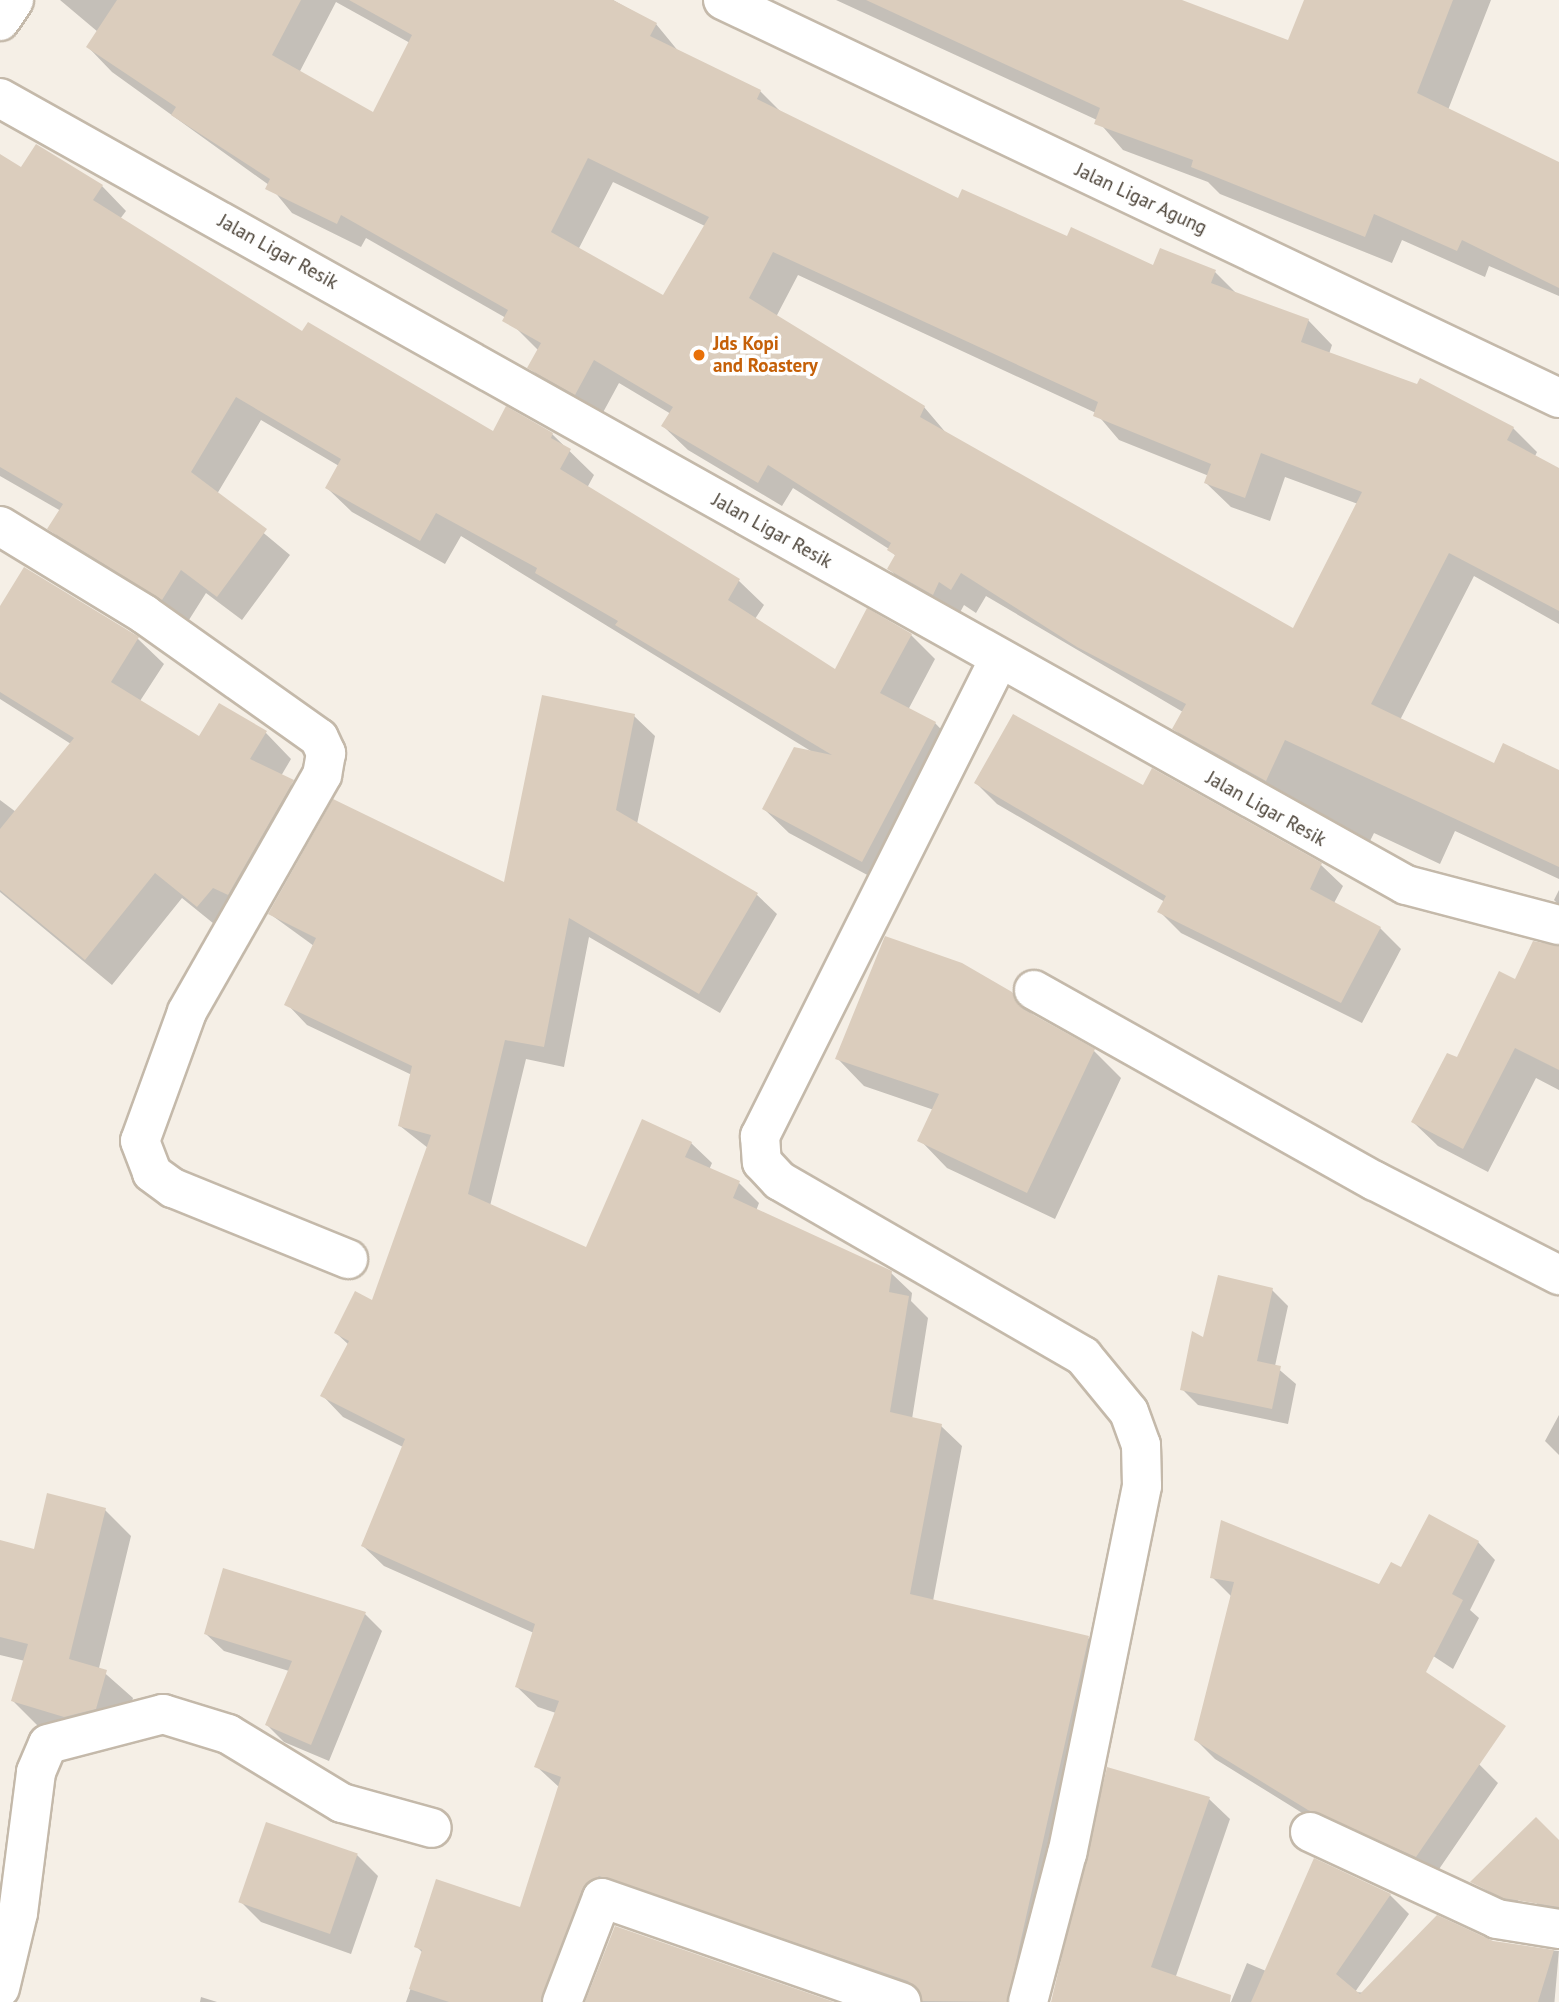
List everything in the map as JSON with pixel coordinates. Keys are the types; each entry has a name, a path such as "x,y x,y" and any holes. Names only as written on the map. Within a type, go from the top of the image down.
{"street":[{"path":"0,21 13,0"},
{"name":"Jalan Ligar Agung","path":"723,0 1559,398"},
{"name":"Jalan Ligar Resik","path":"0,98 1406,886 1559,925"},
{"path":"0,526 144,614 319,738 326,753 322,775 187,1012 140,1141 152,1173 173,1188 348,1259"},
{"path":"999,659 760,1136 762,1162 780,1181 1083,1356 1129,1412 1141,1445 1142,1486 1067,1853 1028,2002"},
{"path":"1034,990 1363,1174 1559,1275"},
{"path":"0,1987 18,1913 36,1772 48,1745 163,1714 228,1734 342,1803 432,1828"},
{"path":"1310,1832 1497,1919 1559,1929"},
{"path":"562,2002 602,1898 901,2002"}],"building":[{"path":"117,0 301,0 272,55 373,112 412,35 349,0 613,0 657,23 650,36 761,90 757,99 958,198 962,189 1067,236 1071,227 1153,265 1160,248 1216,270 1211,283 1309,319 1301,342 1417,384 1420,378 1514,427 1507,440 1559,468 1559,611 1449,553 1371,704 1494,763 1503,743 1559,770 1559,867 1285,740 1266,781 1172,729 1186,704 1077,647 961,573 951,590 939,582 933,595 887,569 895,555 887,550 891,543 768,465 758,483 661,426 673,407 594,360 575,395 527,368 541,343 502,321 508,310 341,215 337,224 265,189 270,179 171,115 176,107 86,47","holes":["588,158 709,217 663,295 551,232","773,252 1098,402 1093,416 1211,464 1204,483 1245,498 1261,453 1362,492 1293,628 920,417 925,406 749,298"]},
{"path":"866,0 1182,0 1288,40 1304,0 1453,0 1417,93 1559,162 1559,288 1462,240 1457,251 1374,214 1365,237 1191,167 1193,160 1094,124 1100,108"},
{"path":"36,144 103,185 93,200 302,331 308,322 493,431 506,406 553,433 551,438 571,449 560,469 740,579 728,600 835,669 867,608 912,634 880,693 936,722 862,862 762,809 794,747 832,755 615,625 618,621 535,573 537,568 436,513 420,541 325,488 341,459 236,397 191,472 267,529 217,597 181,570 162,600 47,529 63,504 0,467 0,154 21,167"},
{"path":"24,567 139,637 111,682 199,736 219,703 267,731 250,759 294,780 228,895 213,888 197,907 155,873 85,960 0,890 0,829 74,738 0,692 0,606"},
{"path":"542,695 635,714 616,810 758,893 699,994 569,918 544,1047 505,1040 468,1194 586,1247 642,1119 692,1142 685,1157 740,1181 733,1198 892,1271 889,1292 909,1296 890,1412 942,1424 910,1594 1089,1636 1007,2002 922,2001 908,1981 599,1876 582,1890 541,2002 449,2002 409,1989 422,1950 414,1947 436,1879 520,1907 561,1777 534,1767 559,1701 515,1687 535,1624 361,1546 405,1439 320,1396 349,1341 334,1333 355,1291 372,1300 431,1135 398,1126 412,1066 284,1005 316,938 268,914 333,799 504,882"},
{"path":"1013,714 1143,785 1152,768 1322,863 1310,889 1381,927 1341,1003 1157,912 1166,896 974,783"},
{"path":"885,936 962,963 1012,992 1023,1009 1095,1049 1027,1193 917,1141 939,1094 835,1059"},
{"path":"1533,941 1559,946 1559,1070 1515,1048 1463,1149 1411,1122 1447,1053 1457,1057 1499,971 1515,979"},
{"path":"1218,1275 1273,1288 1257,1361 1281,1366 1272,1409 1180,1390 1192,1331 1203,1337"},
{"path":"47,1493 106,1508 69,1659 107,1670 96,1709 64,1717 11,1701 28,1644 0,1637 0,1540 34,1549"},
{"path":"1429,1514 1479,1541 1452,1594 1463,1600 1426,1672 1506,1726 1416,1857 1308,1810 1194,1740 1234,1582 1210,1578 1221,1520 1379,1584 1391,1562 1401,1567"},
{"path":"223,1568 366,1612 311,1745 265,1725 292,1661 204,1634"},
{"path":"1107,1767 1210,1797 1151,1967 1231,1995 1230,2002 1051,2002"},
{"path":"1536,1817 1559,1840 1559,1907 1503,1898 1470,1882"},
{"path":"266,1822 358,1854 330,1934 238,1902"},
{"path":"1314,1858 1391,1894 1336,1974 1360,1994 1437,1915 1493,1941 1554,1950 1538,2002 1251,2002"},
{"path":"615,1926 834,2002 585,2002"}],"place":[{"name":"Jds Kopi and Roastery","path":"699,355"}]}
